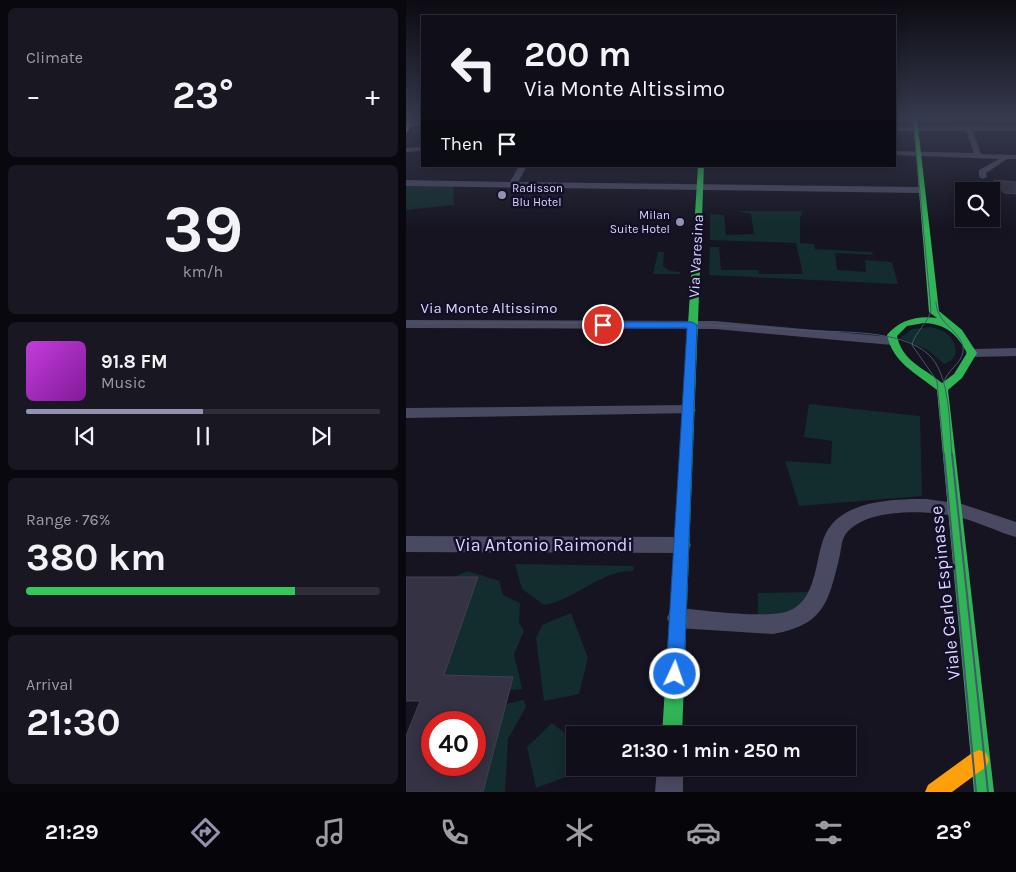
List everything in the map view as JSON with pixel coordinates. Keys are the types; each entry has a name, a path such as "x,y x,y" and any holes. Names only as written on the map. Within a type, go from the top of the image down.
{"street":[{"path":"918,155 934,312 964,337 972,353"},
{"path":"957,155 1016,157"},
{"path":"983,177 982,172 1003,160 1004,156"},
{"path":"513,184 522,167"},
{"name":"Via Varesina","path":"672,726 701,167"},
{"path":"406,183 922,190"},
{"path":"924,320 934,312"},
{"path":"948,322 924,320 900,326 894,332 894,344 907,363 928,376 942,389 958,376 972,353"},
{"name":"Via Monte Altissimo","path":"406,324 760,327 894,344"},
{"path":"894,344 912,361 933,368"},
{"path":"972,353 1016,352"},
{"path":"949,371 962,367"},
{"name":"Viale Carlo Espinasse","path":"942,389 956,509 979,760 984,792"},
{"path":"406,412 688,410"},
{"path":"678,618 773,624 787,623 802,618 812,608 819,596 835,534 844,524 855,517 874,511 927,506 956,509 1016,530"},
{"name":"Via Antonio Raimondi","path":"406,544 681,545"},
{"path":"936,792 979,760"},
{"path":"669,792 670,776"}],"green space":[{"path":"406,185 453,186 454,205 406,210"},
{"path":"737,211 803,211 800,218 800,243 814,244 815,249 872,252 873,255 835,253 837,270 866,272 865,260 892,262 898,284 709,275 710,247 719,247 721,270 758,270 759,274 803,274 796,243 710,240 710,214 724,215 726,235 754,234 751,214"},
{"path":"658,252 664,252 663,266 670,271 680,272 680,274 653,274"},
{"path":"930,327 945,332 952,339 956,353 952,360 944,364 928,350 900,338 912,329"},
{"path":"809,404 920,416 922,496 799,506 785,461 831,464 832,441 804,437"},
{"path":"515,564 634,566 633,571 610,575 555,602 544,605 522,589"},
{"path":"468,571 499,581 503,595 520,603 519,622 524,631 514,654 522,689 509,690 513,677 444,675 478,578 454,577"},
{"path":"809,592 804,600 788,612 782,614 758,614 758,593"},
{"path":"571,613 588,658 579,694 544,701 536,638 542,625"},
{"path":"524,700 526,707 508,739 505,792 483,792 506,704"},
{"path":"552,723 566,734 566,776 569,776 536,788 527,747"}],"building":[{"path":"994,180 1016,182 1016,194 1004,193 1000,188 1000,182"},
{"path":"406,577 478,577 444,675 513,677 483,792 406,792 406,736 420,701 406,701"}],"tram line":[{"path":"912,344 931,310 916,155"},
{"path":"936,302 937,310 941,317 963,345 962,356 944,382"},
{"path":"406,323 605,323 754,327 852,332 886,336 912,344"},
{"path":"912,344 928,354 936,363 941,374 948,402 952,455"},
{"path":"912,344 937,381 944,455"},
{"path":"944,454 976,792"},
{"path":"952,454 988,792"}],"traffic: fast":[{"path":"919,155 934,312 948,322"},
{"path":"672,726 701,167"},
{"path":"924,320 941,322 954,328 964,338 972,353 958,376 942,389 904,360 894,345 892,335 904,324 924,320"},
{"path":"942,389 984,792"}],"traffic: slow":[{"path":"935,792 979,760"}],"place":[{"name":"Radisson Blu Hotel","path":"502,195"},
{"name":"Milan Suite Hotel","path":"680,222"}],"route":[{"path":"603,325 692,325 675,674"}]}
